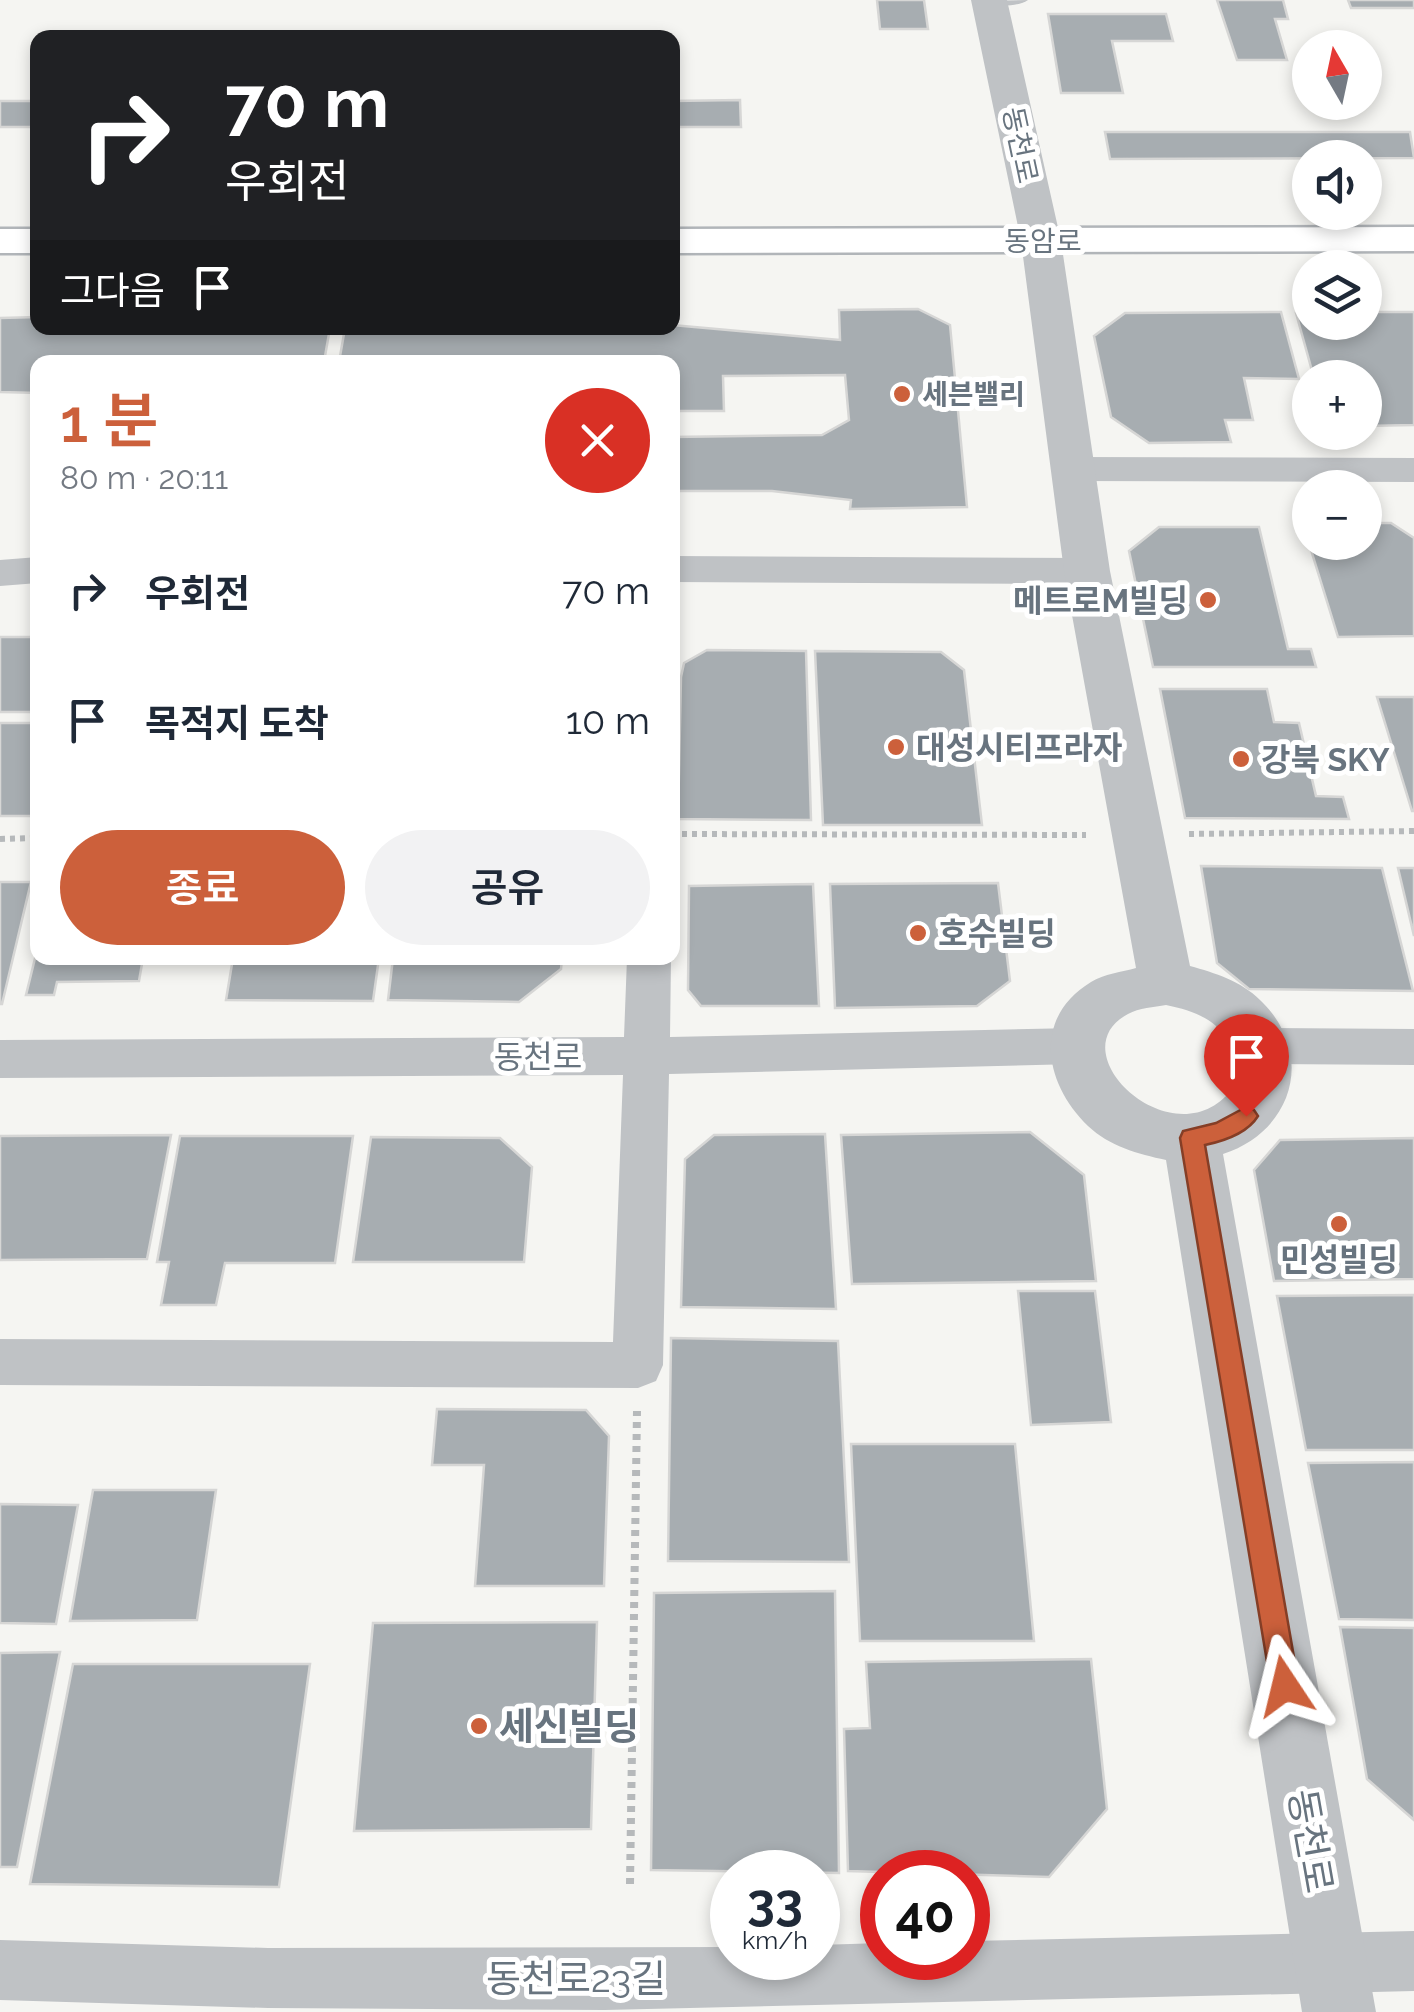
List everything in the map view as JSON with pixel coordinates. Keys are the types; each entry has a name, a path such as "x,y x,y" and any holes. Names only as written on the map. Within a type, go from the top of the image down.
{"main road":[{"name":"동암로","path":"680,241 1414,239"},
{"path":"0,241 30,241"}],"street":[{"name":"동천로","path":"989,0 1041,241 1086,570 1166,983"},
{"path":"1074,469 1414,470"},
{"path":"680,569 1086,570"},
{"path":"0,572 30,570"},
{"path":"0,1362 638,1365 649,965"},
{"path":"1166,983 1198,989 1226,1002 1248,1022 1263,1046 1268,1072 1262,1096 1246,1116 1222,1131 1192,1138 1159,1135 1127,1124 1102,1106 1083,1083 1075,1058 1077,1033 1090,1012 1110,995 1136,986 1166,983"},
{"name":"동천로","path":"0,1059 647,1056 1076,1046"},
{"path":"1263,1046 1414,1046"},
{"name":"동천로","path":"1192,1138 1336,1986"},
{"name":"동천로23길","path":"0,1970 266,1995 605,1980 1336,1986 1414,1961"}],"lane":[{"path":"989,0 1021,0"}],"path":[{"path":"680,834 1414,831"},
{"path":"0,838 30,838"},
{"path":"630,1884 638,1365"}],"building":[{"path":"877,0 924,0 928,29 880,29"},
{"path":"1217,0 1283,0 1288,19 1275,19 1287,60 1237,60"},
{"path":"1348,0 1414,0 1414,8 1351,8"},
{"path":"1048,14 1166,14 1173,41 1112,41 1123,93 1061,93"},
{"path":"740,100 741,127 680,127 680,101"},
{"path":"0,101 30,101 30,127 0,127"},
{"path":"1105,132 1410,132 1414,158 1382,158 1382,140 1292,140 1292,158 1110,159"},
{"name":"세븐밸리","path":"918,309 950,325 967,507 850,509 851,500 772,491 680,491 680,437 822,435 849,420 845,375 723,376 724,411 680,411 680,355 340,355 344,335 680,335 680,326 840,340 839,310"},
{"path":"1281,312 1294,360 1292,379 1244,378 1253,420 1225,420 1231,442 1149,443 1111,417 1094,336 1125,313"},
{"path":"1382,312 1414,312 1414,425 1382,426 1382,360 1309,360 1303,340 1382,340"},
{"path":"30,317 30,335 329,335 325,355 30,355 30,393 0,392 0,318"},
{"path":"1382,523 1391,523 1414,538 1414,636 1338,637 1314,560 1382,560"},
{"name":"메트로M빌딩","path":"1159,527 1259,527 1288,649 1311,649 1316,667 1153,667 1129,551"},
{"path":"0,637 30,637 30,712 0,712"},
{"path":"707,650 806,651 811,820 680,819 684,663"},
{"name":"대성시티프라자","path":"815,651 941,652 964,670 982,825 823,825"},
{"name":"강북 SKY","path":"1160,689 1267,689 1274,722 1299,723 1316,796 1343,797 1349,819 1185,818"},
{"path":"1377,697 1414,697 1414,811 1412,811"},
{"path":"0,723 30,723 30,816 0,816"},
{"path":"1201,866 1382,868 1413,991 1249,989 1217,963"},
{"path":"1398,868 1414,868 1414,936"},
{"path":"0,882 30,882 2,1004"},
{"name":"호수빌딩","path":"998,883 1010,981 977,1006 835,1008 830,884"},
{"path":"813,884 819,1006 701,1006 688,990 689,886"},
{"path":"33,965 142,965 139,981 57,982 54,995 26,995"},
{"path":"232,965 378,965 373,1001 226,1000"},
{"path":"392,965 561,965 519,1002 388,1000"},
{"path":"1030,1132 1084,1175 1096,1281 852,1284 841,1135"},
{"path":"825,1134 836,1309 681,1307 685,1159 714,1135"},
{"path":"171,1135 147,1259 0,1260 0,1136"},
{"path":"180,1136 353,1136 335,1263 225,1263 216,1305 161,1305 169,1262 157,1262"},
{"path":"371,1137 500,1138 532,1167 524,1262 353,1262"},
{"name":"민성빌딩","path":"1414,1138 1414,1279 1274,1281 1254,1170 1280,1140"},
{"path":"1018,1291 1095,1291 1111,1422 1031,1425"},
{"path":"1414,1295 1414,1450 1306,1450 1277,1296"},
{"path":"671,1338 838,1341 849,1562 668,1561"},
{"path":"437,1409 586,1410 609,1436 604,1586 475,1586 484,1465 432,1465"},
{"path":"851,1444 1015,1444 1034,1641 860,1641"},
{"path":"1414,1462 1414,1620 1339,1619 1308,1463"},
{"path":"93,1490 216,1490 197,1620 70,1621"},
{"path":"0,1504 78,1505 56,1624 0,1623"},
{"path":"835,1591 839,1850 710,1850 710,1871 651,1870 654,1593"},
{"name":"세신빌딩","path":"597,1622 591,1829 354,1831 373,1623"},
{"path":"1340,1627 1414,1628 1414,1820 1367,1779"},
{"path":"60,1652 17,1867 0,1867 0,1653"},
{"path":"1091,1659 1107,1809 1049,1877 990,1875 990,1850 860,1850 860,1871 848,1871 844,1729 870,1728 866,1662"},
{"path":"73,1664 310,1664 279,1887 30,1884"}],"place":[{"name":"세븐밸리","path":"902,394"},
{"name":"메트로M빌딩","path":"1208,600"},
{"name":"대성시티프라자","path":"896,747"},
{"name":"강북 SKY","path":"1241,759"},
{"name":"호수빌딩","path":"918,933"},
{"name":"민성빌딩","path":"1339,1224"},
{"name":"세신빌딩","path":"479,1726"}],"route":[{"path":"1246,1116 1222,1131 1192,1138 1285,1686"}]}
